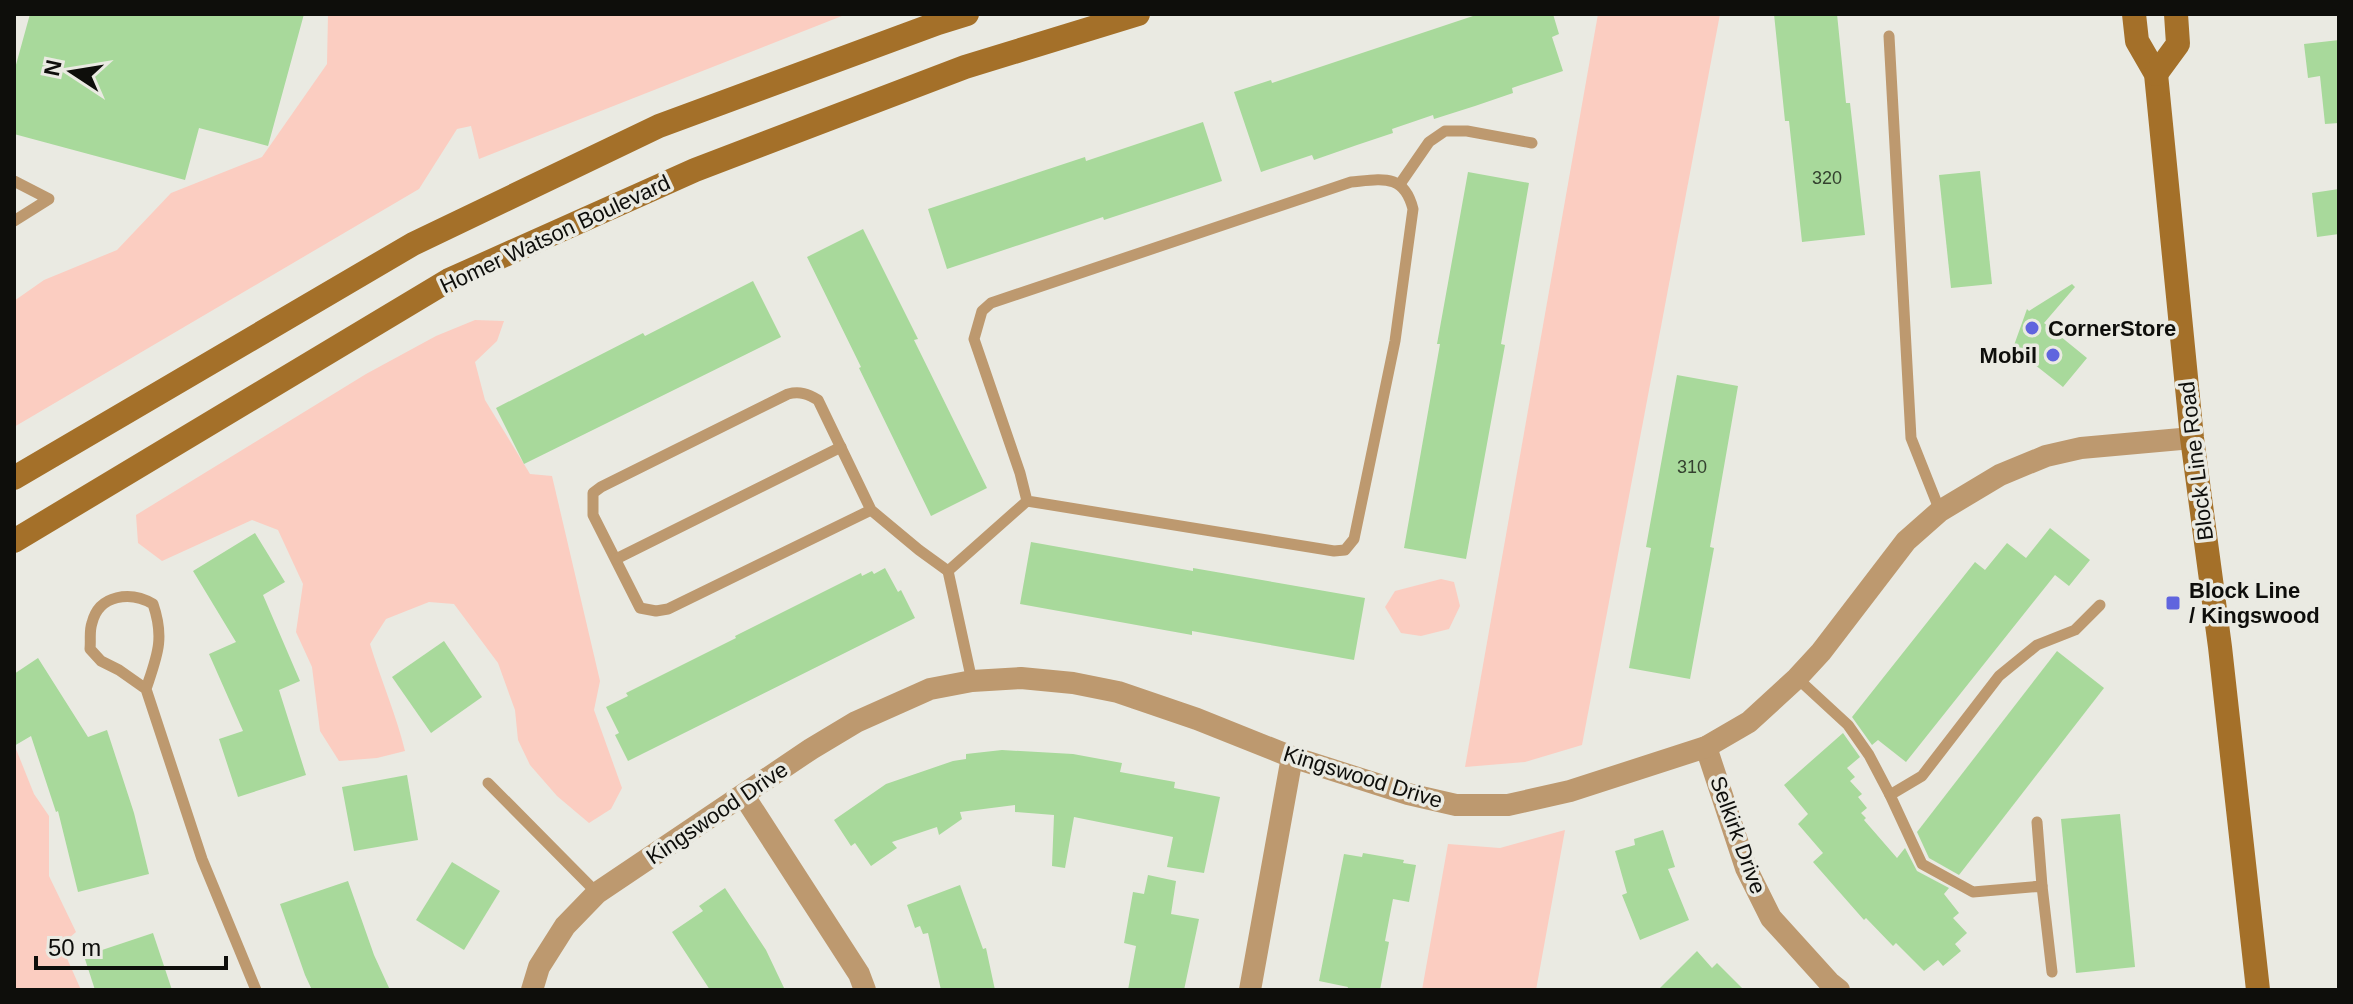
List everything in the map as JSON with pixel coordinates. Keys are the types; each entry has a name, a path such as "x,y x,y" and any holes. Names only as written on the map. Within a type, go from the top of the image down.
{"main road":[{"path":"14,478 413,244 659,126 967,14"},
{"name":"Homer Watson Boulevard","path":"14,541 449,280 695,170 965,67 1138,14"},
{"name":"Block Line Road","path":"2134,14 2137,41 2156,74 2192,438 2220,647 2258,990"},
{"path":"2156,74 2178,44 2176,14"}],"street":[{"name":"Kingswood Drive","path":"532,990 539,967 565,926 597,893 811,749 856,722 930,689 972,681 1021,678 1073,683 1118,692 1292,757 1408,794 1456,805 1508,805 1570,791 1706,747 1749,722 1821,652 1906,541 1940,511 2000,475 2046,456 2081,448 2192,438"},
{"name":"Selkirk Drive","path":"1706,747 1746,868 1771,918 1830,987"},
{"path":"1250,990 1292,757"},
{"path":"744,796 859,974 865,990"}],"lane":[{"path":"1889,36 1911,438 1940,511"},
{"path":"1400,184 1429,142 1445,131 1467,131 1532,143"},
{"path":"1382,179 1400,184 1409,193 1413,209 1395,341 1354,539 1345,550 1334,551 1027,501 974,339 982,311 991,303 1351,182 1382,179"},
{"path":"14,181 49,199 14,221"},
{"path":"871,510 668,609 656,611 640,608 593,515 593,493 788,394 797,392 809,395 818,400 871,510 948,571 972,681"},
{"path":"616,559 841,447"},
{"path":"948,571 1027,501"},
{"path":"146,689 158,654 160,624 153,604 140,596 116,597 98,607 91,625 90,649 101,661 146,689 202,859 256,990"},
{"path":"1890,795 1922,776 1999,676 2037,645 2075,630 2100,605"},
{"path":"1797,678 1848,725 1869,755 1922,864 1973,892 2042,886"},
{"path":"488,783 597,893"},
{"path":"2037,822 2052,972"}],"shaded area":[{"path":"328,14 847,14 479,159 471,126 457,129 419,189 14,427 14,301 44,280 117,250 171,193 262,157 327,64"},
{"path":"1598,14 1720,14 1582,745 1525,762 1465,767"},
{"path":"475,320 504,321 497,341 475,362 485,400 530,474 552,476 600,681 594,710 622,788 611,809 589,823 557,796 530,765 518,740 515,710 498,663 454,604 429,602 386,619 370,644 405,751 377,758 339,761 320,731 312,667 296,632 303,584 278,530 252,520 162,561 138,543 136,515 366,374 436,336"},
{"path":"1441,579 1454,582 1460,606 1449,629 1421,636 1401,633 1385,607 1395,591"},
{"path":"14,749 34,794 49,816 49,876 76,932 61,945 81,990 14,990"},
{"path":"1565,830 1536,990 1422,990 1448,844 1500,848"}],"building":[{"path":"30,14 304,14 268,146 199,128 185,180 14,134 14,72"},
{"path":"1479,14 1553,14 1559,34 1552,37 1563,71 1512,88 1513,93 1434,119 1433,115 1392,129 1393,133 1314,160 1312,155 1261,172 1234,92 1271,80 1272,83"},
{"path":"1774,14 1837,14 1865,235 1802,242"},
{"path":"2339,40 2339,123 2325,124 2320,76 2308,78 2304,44"},
{"path":"1203,122 1222,181 947,269 928,209"},
{"path":"1980,171 1992,284 1951,288 1939,175"},
{"path":"1468,172 1529,183 1501,344 1505,345 1466,559 1404,548"},
{"path":"2339,189 2339,234 2317,237 2312,193"},
{"path":"863,229 987,488 931,516 807,257"},
{"path":"753,281 781,337 524,464 496,408"},
{"name":"Mobil","path":"2072,284 2075,287 2044,323 2087,358 2063,387 2020,353 2022,349 2010,364 2008,362 2027,309 2029,311"},
{"path":"1677,375 1738,386 1710,547 1714,548 1690,679 1629,668 1651,548 1646,547"},
{"path":"2050,528 2090,560 2069,586 2055,575 1906,762 1878,740 1872,745 1852,717 1975,562 1985,570 2007,543 2026,558"},
{"path":"255,533 285,582 263,595 300,681 279,690 306,775 238,797 219,739 243,731 209,654 236,642 193,571"},
{"path":"1031,542 1365,598 1354,660 1020,604"},
{"path":"885,568 898,592 901,590 915,618 628,761 606,707 628,696 626,693 861,573 862,576 872,571 874,574"},
{"path":"444,641 482,697 431,733 392,677"},
{"path":"2057,651 2104,688 1959,875 1929,858 1917,832"},
{"path":"38,658 88,737 107,730 134,813 149,874 78,892 58,811 31,736 14,746 14,674"},
{"path":"1843,733 1860,757 1847,768 1855,777 1850,781 1862,794 1858,797 1867,808 1861,813 1866,818 1864,820 1897,858 1905,848 1917,871 1949,888 1944,894 1959,913 1953,918 1967,933 1955,944 1961,951 1943,966 1938,960 1924,971 1896,943 1893,946 1866,918 1864,920 1813,862 1823,853 1798,824 1808,814 1784,785"},
{"path":"1002,750 1073,754 1122,763 1120,772 1175,782 1174,788 1220,797 1204,873 1167,867 1173,837 1074,817 1065,868 1052,866 1054,815 1015,812 1015,805 960,812 962,819 939,835 937,827 892,842 897,848 871,866 855,843 851,846 834,820 886,784 966,759 966,754"},
{"path":"407,775 418,840 354,851 342,787"},
{"path":"2120,814 2135,967 2076,973 2061,819"},
{"path":"1663,830 1675,867 1668,869 1689,920 1640,940 1622,895 1627,893 1615,851 1635,845 1634,839"},
{"path":"1363,853 1416,865 1409,902 1393,899 1380,990 1347,990 1348,987 1319,981 1344,854 1362,857"},
{"path":"452,862 500,891 464,950 416,920"},
{"path":"1148,875 1176,881 1171,914 1199,919 1184,990 1128,990 1136,946 1124,943 1133,892 1144,894"},
{"path":"348,881 390,990 312,990 305,975 280,904"},
{"path":"960,885 983,949 986,948 995,990 941,990 928,933 923,934 920,926 915,928 907,905"},
{"path":"725,888 766,950 785,990 710,990 672,932 703,911 699,906"},
{"path":"153,933 172,990 95,990 84,956"},
{"path":"1697,951 1712,968 1717,963 1744,990 1658,990"}],"place":[{"name":"CornerStore","path":"2032,328"},
{"name":"Mobil","path":"2053,355"},
{"name":"Block Line / Kingswood","path":"2173,603"}]}
